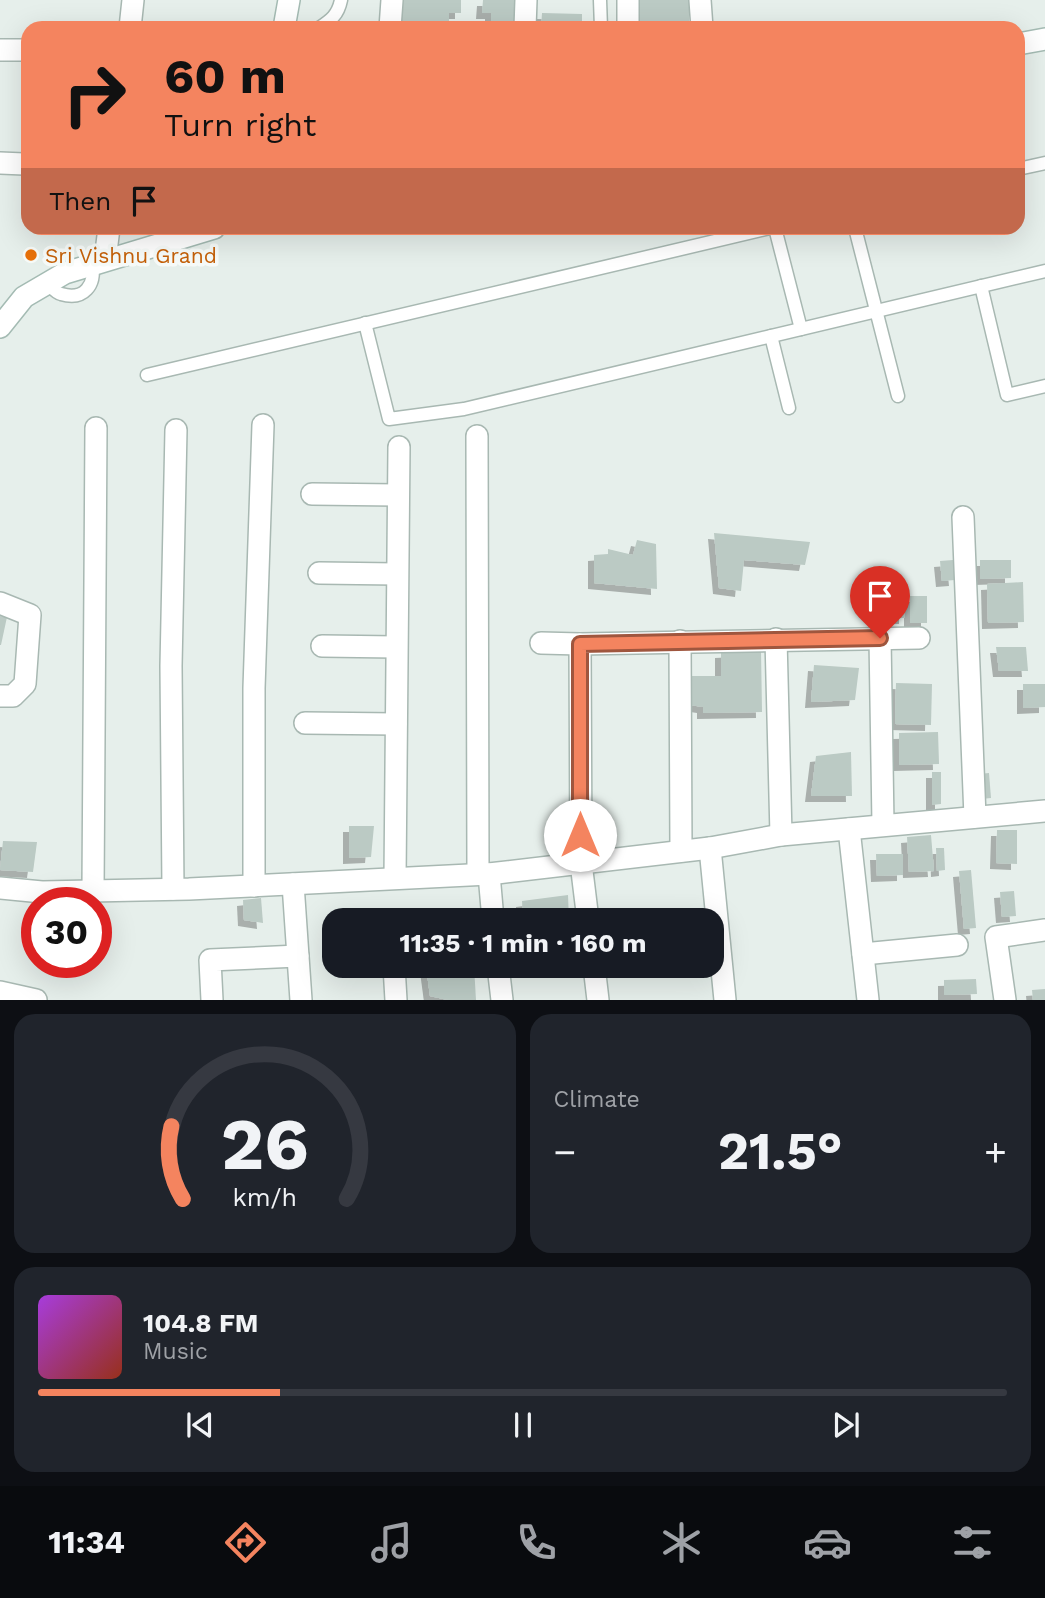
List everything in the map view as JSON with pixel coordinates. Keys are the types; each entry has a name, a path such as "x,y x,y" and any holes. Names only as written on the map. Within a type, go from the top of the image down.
{"street":[{"path":"131,21 133,0"},
{"path":"285,21 289,0"},
{"path":"390,21 392,0"},
{"path":"525,21 526,0"},
{"path":"628,0 628,21"},
{"path":"700,0 702,21"},
{"path":"1025,42 1045,38"},
{"path":"0,50 21,50"},
{"path":"0,163 21,164"},
{"path":"98,262 107,235"},
{"path":"0,327 24,297 65,274 190,235"},
{"path":"254,886 254,688 263,425"},
{"path":"93,887 96,428"},
{"path":"173,889 170,666 176,430"},
{"path":"477,436 483,874 491,908"},
{"path":"395,878 399,447"},
{"path":"312,494 397,495"},
{"path":"963,517 975,817"},
{"path":"319,572 397,574"},
{"path":"0,603 30,615 25,684 13,696 0,696"},
{"path":"880,638 883,824"},
{"path":"541,643 919,638"},
{"path":"776,639 781,835"},
{"path":"680,641 681,851"},
{"path":"580,644 581,863 587,908"},
{"path":"322,646 397,647"},
{"path":"305,723 396,724"},
{"path":"112,891 483,874 710,848 781,835 1045,811"},
{"path":"849,829 868,999"},
{"path":"710,848 725,999"},
{"path":"293,884 301,999"},
{"path":"0,888 21,890"},
{"path":"1005,999 996,937 1045,930"},
{"path":"863,954 957,945"},
{"path":"212,999 210,960 298,956"},
{"path":"395,978 396,999"},
{"path":"499,978 502,999"},
{"path":"595,978 598,999"},
{"path":"6,995 36,999"}],"lane":[{"path":"329,21 339,11 341,0"},
{"path":"600,0 601,21"},
{"path":"1025,167 1045,163"},
{"path":"147,375 743,235"},
{"path":"775,235 801,329"},
{"path":"857,235 898,396"},
{"path":"365,323 389,419 464,409 1045,271"},
{"path":"981,286 1007,396 1045,386"},
{"path":"771,336 789,408"}],"building":[{"path":"402,0 461,0 461,13 449,13 449,21 401,21"},
{"path":"483,0 522,0 521,21 491,21 491,13 482,13"},
{"path":"636,0 689,0 689,21 637,21"},
{"path":"542,13 582,14 582,21 541,21"},
{"path":"714,533 810,542 805,565 744,560 741,591 719,588"},
{"path":"637,540 656,544 657,589 594,583 594,555 608,554 608,549 633,555"},
{"path":"953,560 955,580 942,581 940,561"},
{"path":"980,560 1011,560 1011,578 980,579"},
{"path":"1023,582 1024,622 988,623 987,584"},
{"path":"882,585 905,585 905,618 882,618"},
{"path":"910,596 927,596 927,623 910,623"},
{"path":"0,616 7,617 1,645 0,645"},
{"path":"996,647 1026,647 1028,671 999,671"},
{"path":"761,650 762,712 703,713 703,707 690,705 687,676 721,676 721,652"},
{"path":"814,665 859,668 855,700 811,702"},
{"path":"896,683 932,684 931,725 895,724"},
{"path":"1023,684 1045,684 1045,707 1023,708"},
{"path":"938,732 939,764 899,765 899,733"},
{"path":"851,752 852,796 811,796 816,756"},
{"path":"932,772 941,772 941,804 932,805"},
{"path":"989,773 991,798 981,799 979,774"},
{"path":"349,826 374,826 371,857 349,858"},
{"path":"997,830 1017,830 1017,864 996,863"},
{"path":"931,835 934,871 909,872 907,837"},
{"path":"3,841 37,842 33,872 0,870"},
{"path":"936,848 944,848 945,870 937,871"},
{"path":"876,854 903,854 903,875 877,876"},
{"path":"971,870 976,928 964,929 959,871"},
{"path":"1014,891 1016,916 1002,917 1000,892"},
{"path":"568,895 569,908 522,908 522,901"},
{"path":"261,898 263,923 244,920 243,900"},
{"path":"428,978 475,978 476,1000 448,1000 430,996"},
{"path":"976,979 977,994 944,995 944,980"},
{"path":"1045,989 1045,1000 1033,1000 1032,990"}],"place":[{"name":"Sri Vishnu Grand","path":"31,255"}],"route":[{"path":"580,835 580,644 880,638"}]}
